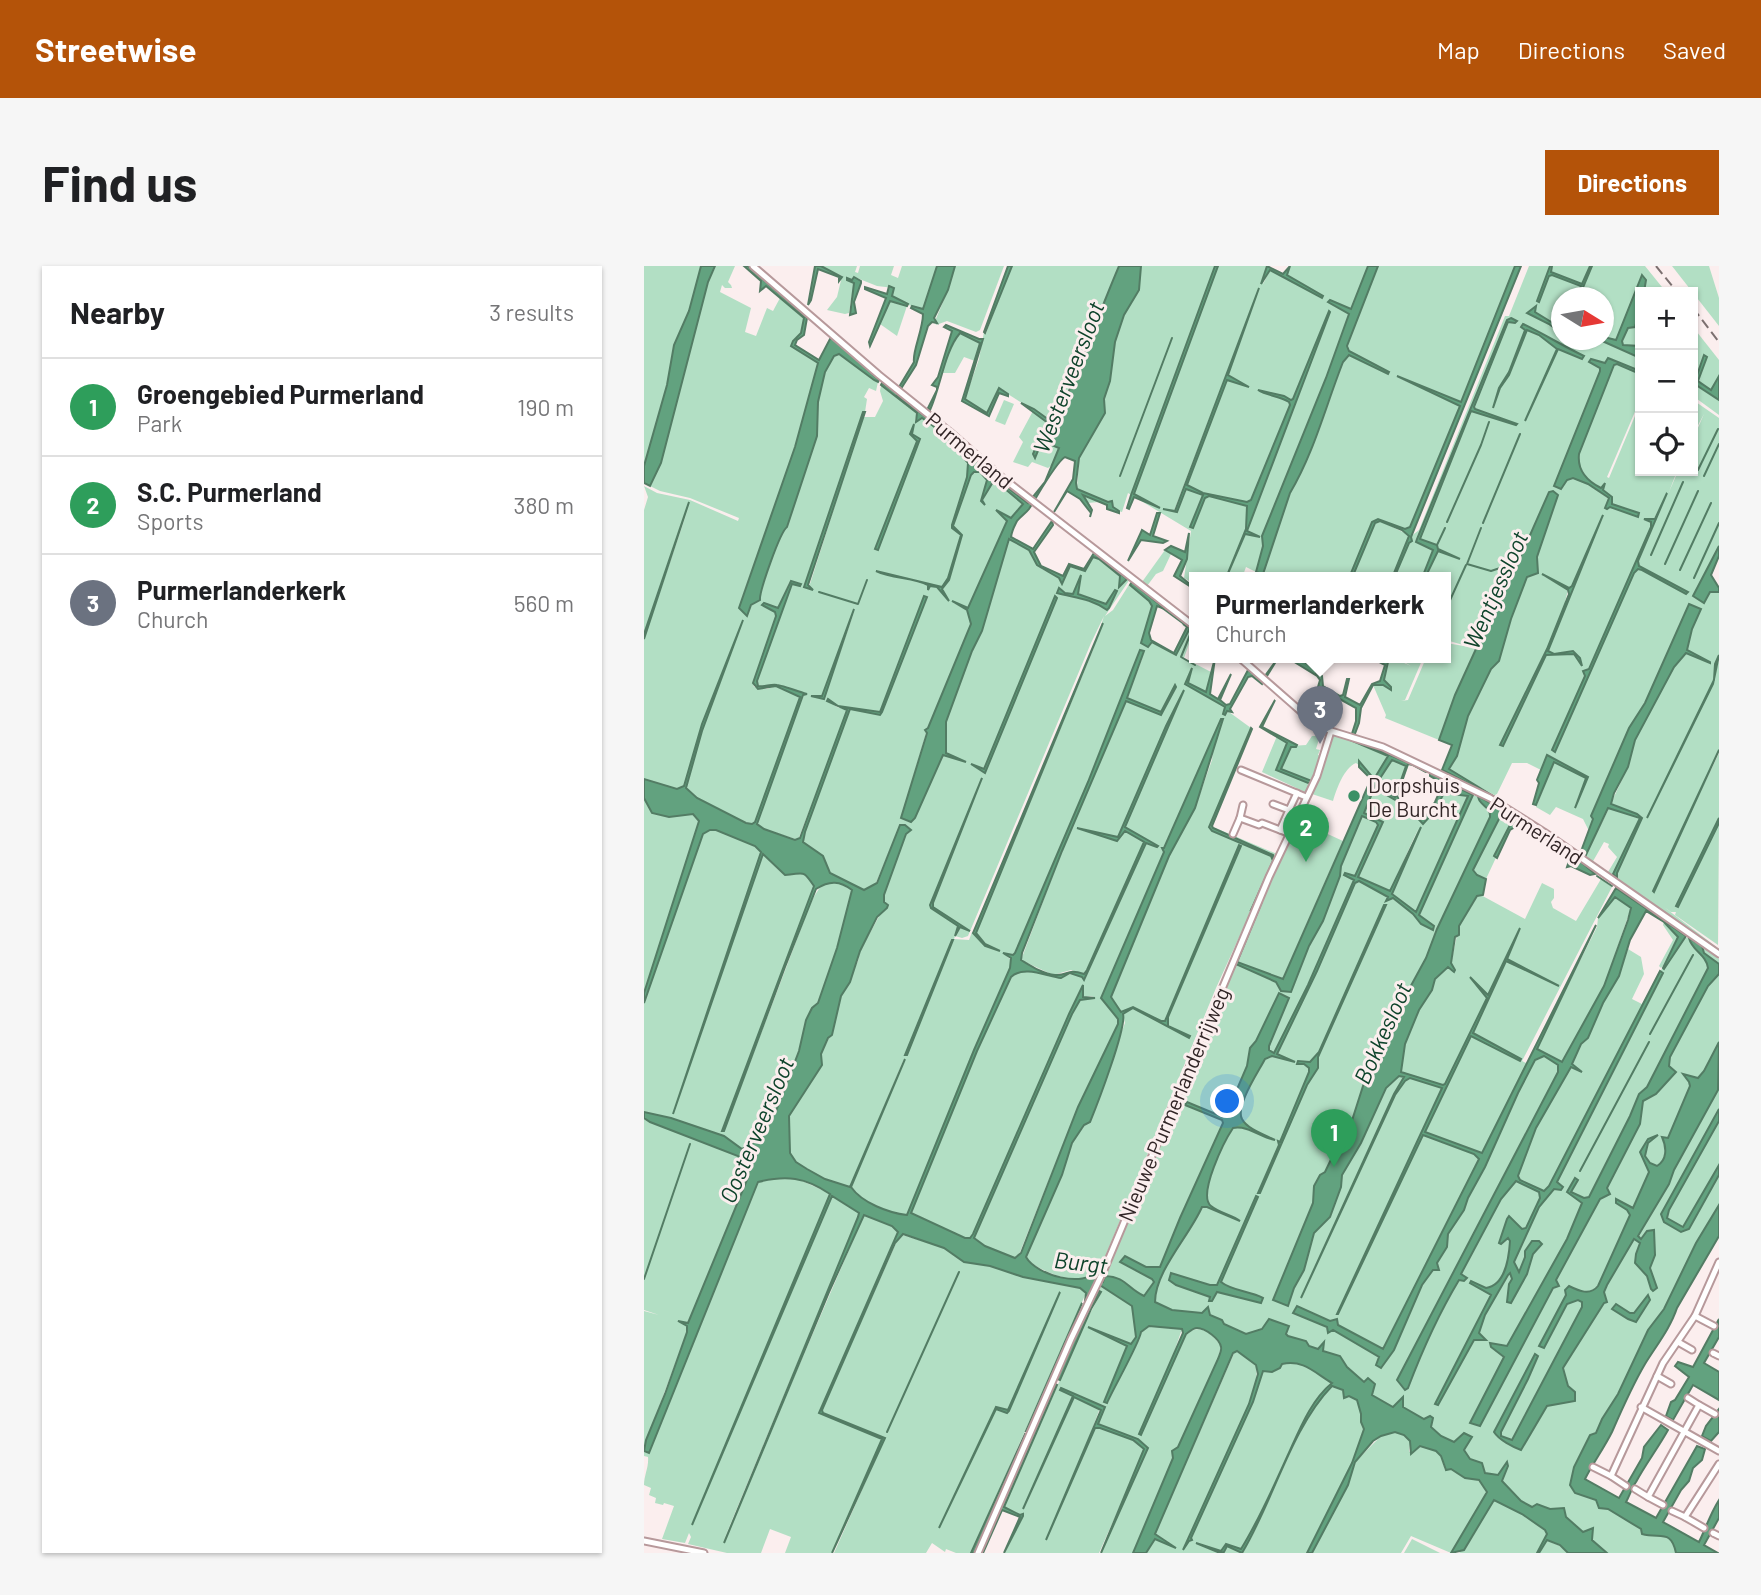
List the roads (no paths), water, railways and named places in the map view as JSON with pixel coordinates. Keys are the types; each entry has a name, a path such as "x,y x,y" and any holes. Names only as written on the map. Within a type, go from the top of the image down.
{"street":[{"name":"Purmerland","path":"753,266 898,391 1189,622"},
{"name":"Purmerland","path":"1246,663 1309,719 1331,731 1392,751 1490,798 1719,954"},
{"name":"Nieuwe Purmerlanderrijweg","path":"978,1553 1098,1282 1288,833 1324,758 1331,731"},
{"path":"1241,769 1306,797"},
{"path":"1280,830 1297,793"},
{"path":"1273,804 1289,810"},
{"path":"1233,834 1243,805"},
{"path":"1240,818 1288,833"},
{"path":"1611,1476 1657,1376 1695,1316 1719,1262"},
{"path":"1695,1316 1714,1326"},
{"path":"1678,1342 1692,1350"},
{"path":"1657,1376 1671,1384"},
{"path":"1688,1398 1715,1414"},
{"path":"1648,1497 1699,1405"},
{"path":"1641,1408 1719,1451"},
{"path":"1685,1517 1719,1464"},
{"path":"1593,1467 1626,1486"},
{"path":"1635,1489 1662,1505"},
{"path":"1672,1511 1704,1528"},
{"path":"644,1541 704,1553"}],"waterway":[{"path":"1120,476 1172,338"},
{"path":"1447,522 1489,422"},
{"path":"1698,470 1718,429"},
{"path":"1483,523 1520,434"},
{"path":"1704,476 1719,444"},
{"path":"1651,555 1683,482"},
{"path":"1665,564 1698,491"},
{"path":"1680,570 1711,503"},
{"path":"1694,578 1719,523"},
{"path":"1437,545 1445,528"},
{"name":"Wentjessloot","path":"1481,528 1467,564 1491,571 1507,568"},
{"path":"1451,598 1466,565"},
{"path":"819,592 858,604 867,580"},
{"path":"1161,607 1184,624"},
{"path":"1189,637 1181,657 1189,662"},
{"path":"1192,663 1195,665"},
{"path":"1413,765 1426,772"},
{"path":"1597,876 1612,886"},
{"path":"1650,1034 1693,955"},
{"path":"1580,1171 1649,1042"},
{"path":"644,1279 690,1144"},
{"path":"887,1432 959,1272"}],"railway":[{"path":"1656,266 1673,287"},
{"path":"1698,315 1719,342"}],"place":[{"name":"Purmerlanderkerk","path":"1320,744"},
{"name":"Dorpshuis De Burcht","path":"1354,796"},
{"name":"S.C. Purmerland","path":"1306,862"},
{"name":"Groengebied Purmerland","path":"1334,1167"}],"water label":[{"name":"Westerveersloot","path":"1068,377"},
{"name":"Bokkesloot","path":"1382,1033"},
{"name":"Oosterveersloot","path":"756,1130"},
{"name":"Burgt","path":"1081,1262"}]}
